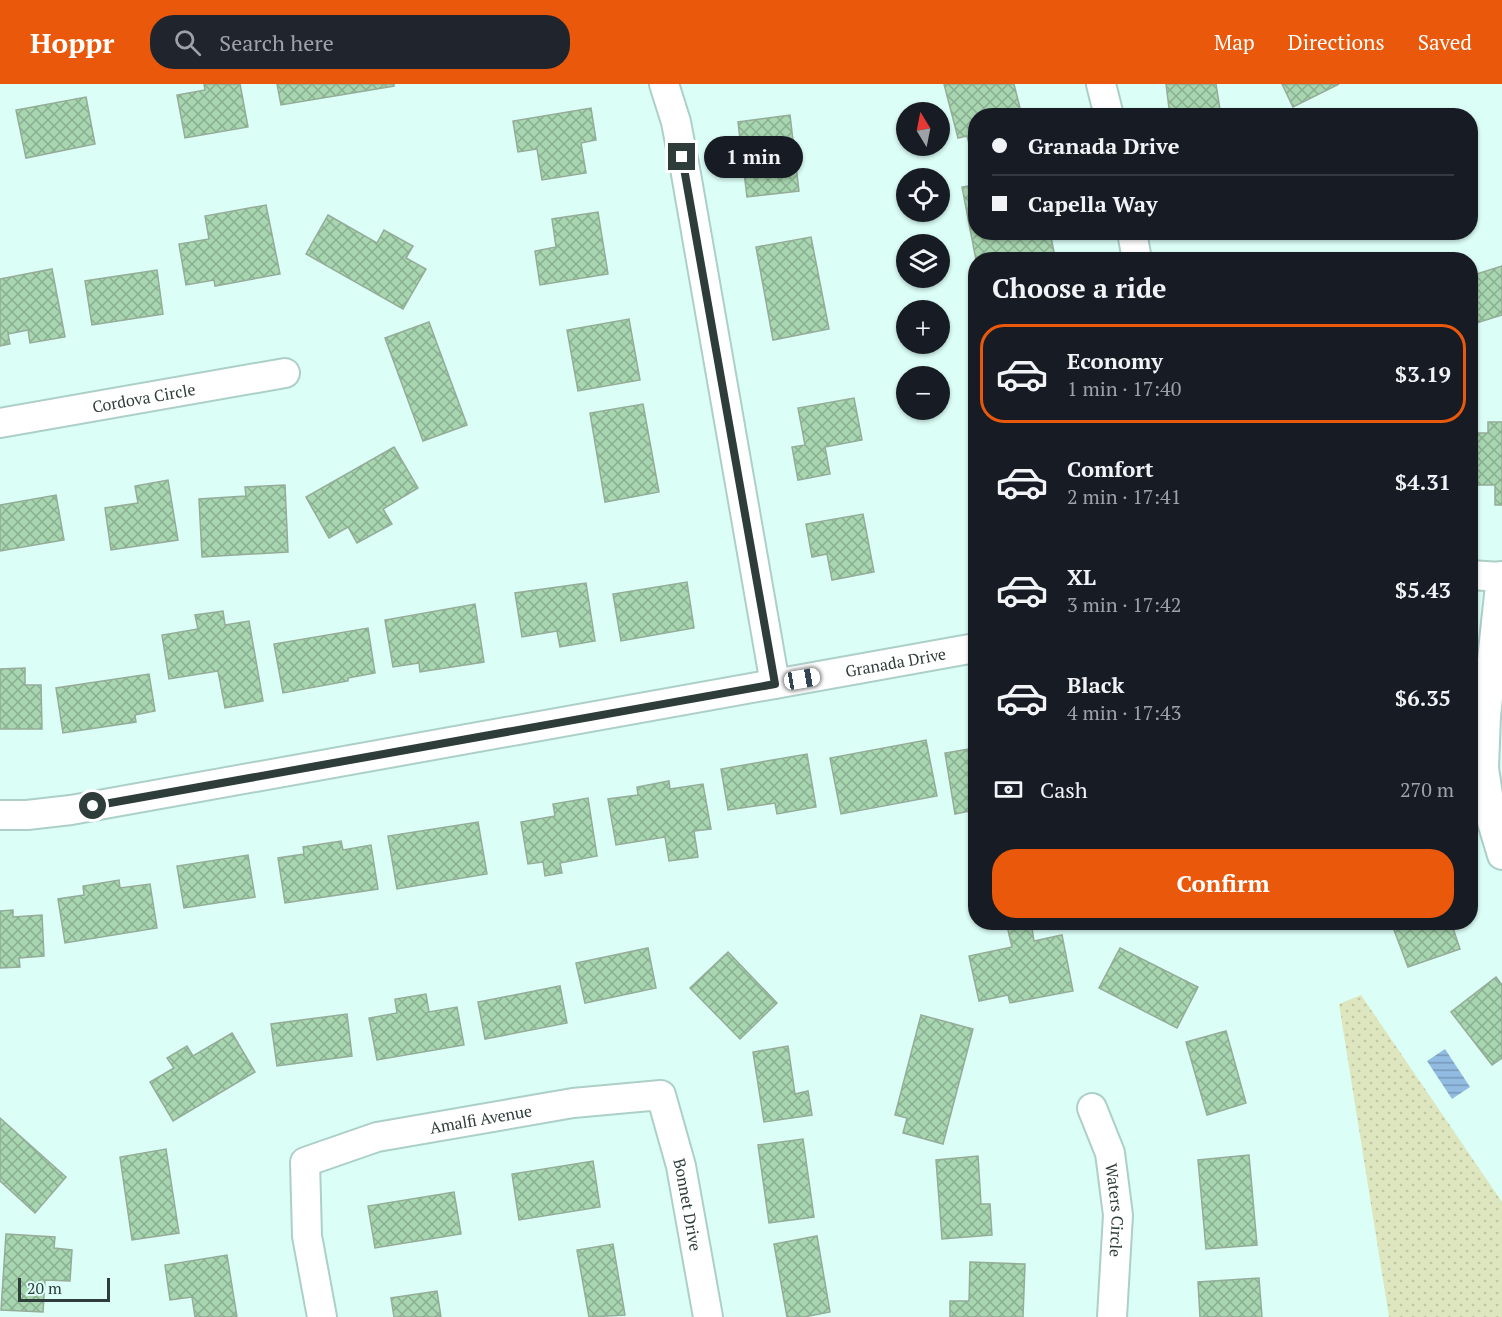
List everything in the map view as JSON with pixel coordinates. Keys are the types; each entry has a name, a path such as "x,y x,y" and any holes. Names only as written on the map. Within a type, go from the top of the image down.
{"street":[{"path":"664,84 676,122 686,174 775,684"},
{"path":"1101,84 1107,108"},
{"name":"Cordova Circle","path":"0,423 285,373"},
{"path":"1478,576 1502,577 1486,716 1484,768 1492,822 1502,855"},
{"name":"Granada Drive","path":"0,815 71,810 968,649"},
{"name":"Amalfi Avenue","path":"322,1317 307,1236 305,1162 376,1137 573,1103 661,1095"},
{"name":"Bonnet Drive","path":"661,1095 681,1166 708,1317"},
{"name":"Waters Circle","path":"1092,1108 1110,1153 1118,1215 1112,1317"}],"green space":[{"path":"1361,995 1502,1202 1502,1317 1389,1317 1339,1004"}],"water":[{"path":"1445,1049 1470,1087 1452,1099 1427,1061"}],"building":[{"path":"204,84 240,84 248,127 185,138 177,95 205,90"},
{"path":"277,84 394,84 394,86 281,105"},
{"path":"944,84 1014,84 1020,108 968,108 968,140 967,136 958,138"},
{"path":"1166,84 1216,84 1220,108 1169,108"},
{"path":"1282,84 1339,84 1293,107"},
{"path":"86,97 95,144 26,158 16,110"},
{"path":"591,108 596,140 581,143 586,173 542,180 537,149 518,152 513,121"},
{"path":"790,115 799,191 747,197 738,122"},
{"path":"968,186 968,218 962,187"},
{"path":"266,205 280,274 215,286 214,280 186,285 179,244 209,239 205,216"},
{"path":"598,212 608,274 540,285 535,251 556,247 552,219"},
{"path":"328,215 377,243 384,230 413,246 406,258 426,269 403,309 306,254"},
{"path":"811,237 829,329 773,340 756,247"},
{"path":"972,240 1052,240 1054,252 974,252"},
{"path":"1502,266 1502,315 1478,322 1478,274"},
{"path":"52,269 65,337 30,343 28,330 8,334 10,344 0,346 0,279"},
{"path":"157,270 163,314 92,325 85,281"},
{"path":"629,319 640,380 578,391 567,330"},
{"path":"429,322 467,425 423,441 385,338"},
{"path":"854,398 862,440 825,447 830,474 798,480 792,447 805,445 798,408"},
{"path":"643,404 659,492 605,502 590,413"},
{"path":"1488,422 1502,422 1502,505 1495,505 1495,485 1478,485 1478,433 1488,433"},
{"path":"394,447 418,488 383,509 392,524 357,543 348,527 329,538 306,497"},
{"path":"168,480 178,540 111,550 105,508 138,503 135,486"},
{"path":"285,485 288,552 202,557 199,499 246,496 245,487"},
{"path":"56,495 64,540 0,551 0,505"},
{"path":"863,514 874,572 832,580 827,554 812,557 806,524"},
{"path":"687,582 694,628 621,641 613,594"},
{"path":"586,583 595,641 560,647 557,631 522,637 515,593"},
{"path":"475,604 484,662 420,672 419,663 393,667 385,620"},
{"path":"223,611 225,625 249,621 263,701 225,708 218,671 169,679 162,635 198,629 195,615"},
{"path":"368,628 375,673 348,678 348,681 283,693 274,644"},
{"path":"25,668 25,685 41,685 42,729 0,729 0,669"},
{"path":"149,674 155,711 135,715 136,722 63,733 56,688"},
{"path":"926,740 937,796 841,814 830,758"},
{"path":"968,749 968,811 955,814 945,753"},
{"path":"807,754 816,807 777,814 775,803 728,810 721,769"},
{"path":"669,781 670,789 703,784 711,829 694,831 698,857 669,861 665,837 616,845 608,799 638,795 637,787"},
{"path":"588,798 597,856 560,863 562,873 545,876 543,862 528,864 521,822 555,816 553,804"},
{"path":"478,822 487,874 397,889 388,836"},
{"path":"341,841 343,850 371,845 378,889 285,903 278,858 304,854 303,847"},
{"path":"248,855 255,897 184,908 177,866"},
{"path":"119,880 120,888 150,884 157,928 65,943 58,899 84,895 83,886"},
{"path":"13,910 13,917 42,915 44,956 19,958 20,967 0,968 0,911"},
{"path":"1008,930 1032,930 1034,941 1062,935 1073,991 1010,1003 1008,995 979,1001 969,956 1012,947"},
{"path":"1394,930 1454,930 1460,949 1408,967"},
{"path":"648,948 656,988 585,1003 576,963"},
{"path":"1120,948 1198,987 1177,1028 1099,988"},
{"path":"728,952 777,1003 740,1039 690,988"},
{"path":"1496,977 1502,985 1502,1058 1492,1065 1451,1012"},
{"path":"560,986 567,1023 485,1039 478,1002"},
{"path":"426,994 429,1012 457,1007 464,1045 377,1060 369,1018 397,1013 395,999"},
{"path":"347,1014 352,1056 277,1066 271,1024"},
{"path":"921,1015 973,1029 943,1144 903,1133 907,1118 895,1115"},
{"path":"1226,1031 1246,1103 1207,1115 1186,1042"},
{"path":"232,1033 255,1072 173,1121 150,1082 174,1068 167,1058 187,1046 193,1056"},
{"path":"788,1046 795,1094 808,1091 812,1115 764,1122 753,1052"},
{"path":"0,1118 66,1177 35,1213 0,1181"},
{"path":"803,1139 814,1217 769,1223 758,1145"},
{"path":"166,1149 179,1233 132,1240 120,1157"},
{"path":"1249,1155 1257,1245 1206,1249 1198,1160"},
{"path":"978,1156 981,1204 990,1204 992,1235 942,1239 936,1160"},
{"path":"593,1161 600,1207 519,1220 512,1174"},
{"path":"454,1192 461,1234 375,1248 368,1206"},
{"path":"6,1234 55,1237 54,1248 72,1250 70,1281 45,1280 43,1312 1,1310"},
{"path":"817,1236 830,1312 804,1317 787,1317 774,1244"},
{"path":"613,1244 625,1315 589,1317 577,1250"},
{"path":"227,1255 237,1317 195,1317 192,1297 170,1300 165,1265"},
{"path":"970,1262 1025,1264 1023,1317 950,1317 950,1301 969,1301"},
{"path":"1259,1278 1262,1317 1200,1317 1198,1282"},
{"path":"437,1291 441,1317 394,1317 391,1298"}],"route":[{"path":"93,806 775,684 682,157"}]}
